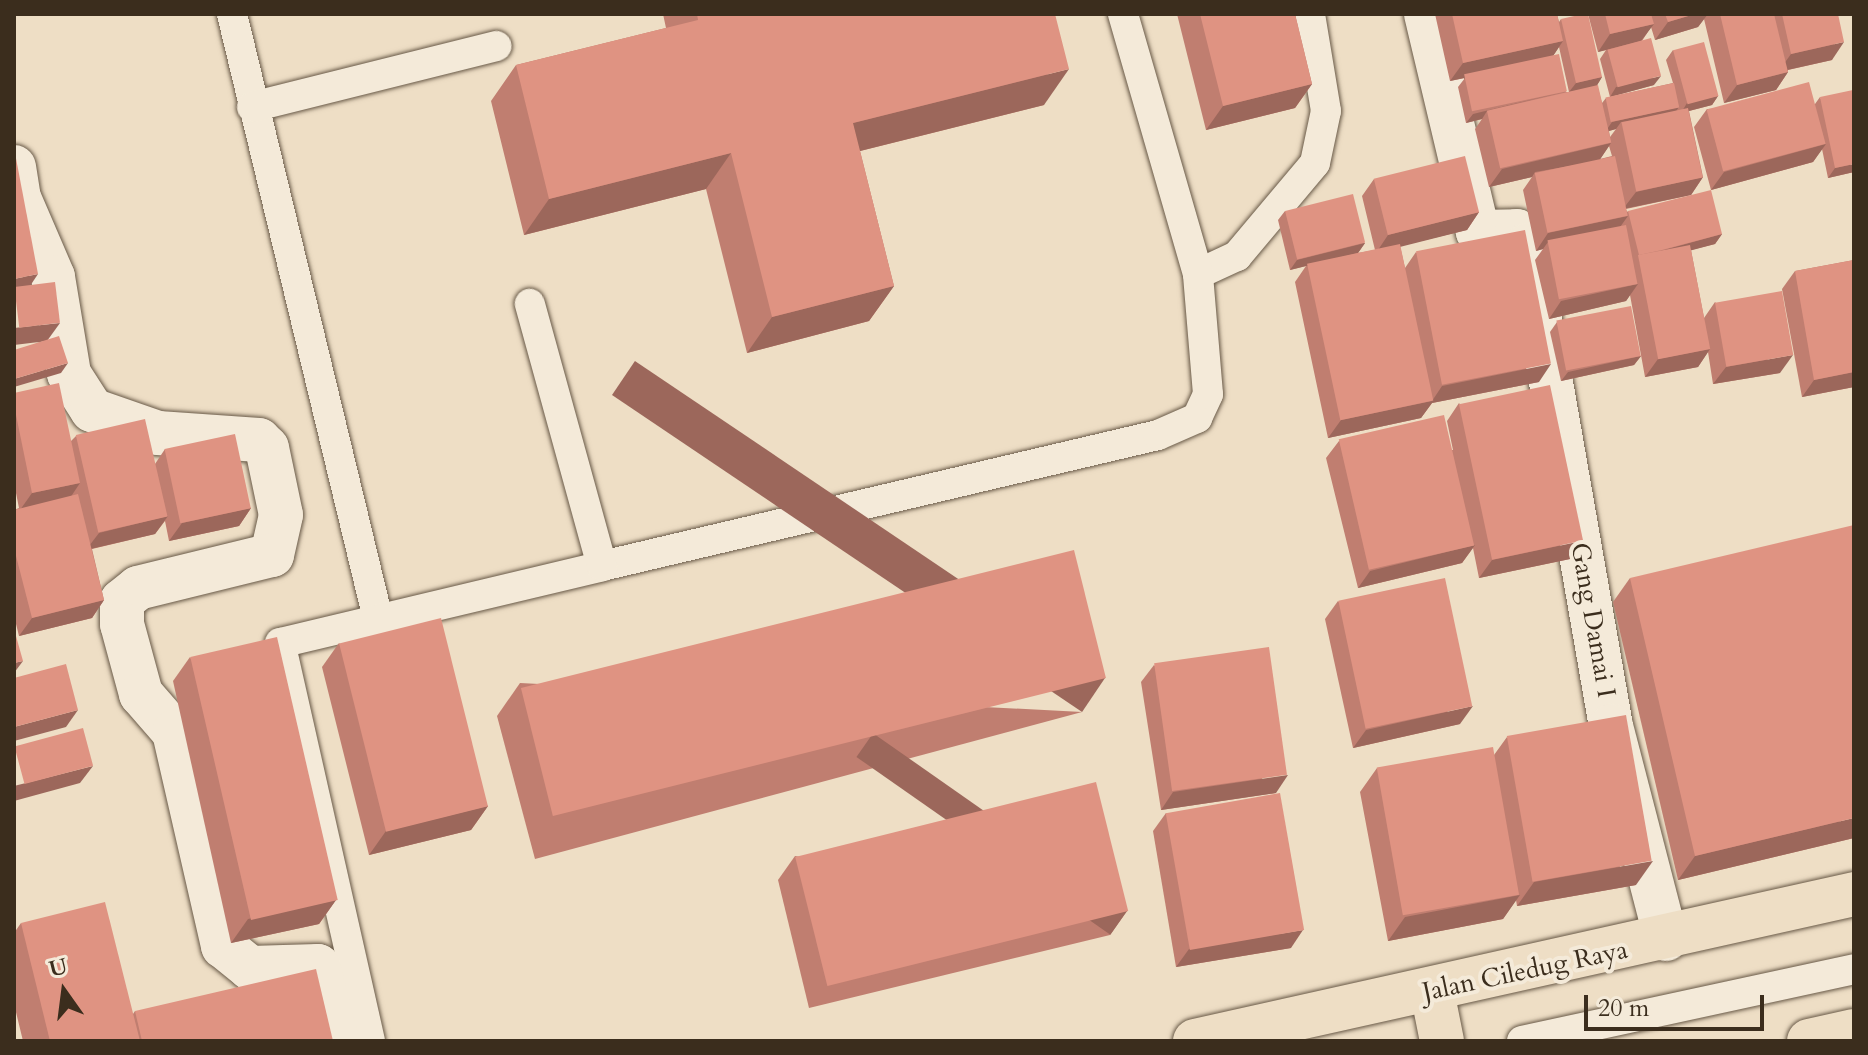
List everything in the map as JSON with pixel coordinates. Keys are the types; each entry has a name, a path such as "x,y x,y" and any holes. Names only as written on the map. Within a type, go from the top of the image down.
{"main road":[{"name":"Jalan Ciledug Raya","path":"1195,1041 1666,939 1854,894"},
{"path":"1432,991 1442,1041"},
{"path":"1809,1041 1854,1031"}],"street":[{"name":"Gang Damai I","path":"1426,14 1478,232 1517,231 1527,245 1611,726 1666,939"},
{"path":"14,167 53,277 69,374 92,410 158,433 259,440 267,448 281,515 272,555 138,588 122,601 122,624 141,694 174,732 223,946 250,968 318,966 337,1041"}],"lane":[{"path":"232,14 378,619"},
{"path":"370,1041 280,643 1158,435 1197,418 1208,394 1198,274 1123,14"},
{"path":"1198,274 1237,256 1315,163 1326,111 1310,14"},
{"path":"252,107 497,46"},
{"path":"530,304 602,566"},
{"path":"1522,1041 1854,969"}],"building":[{"path":"697,14 1055,14 1069,69 853,123 894,286 772,317 731,153 549,199 516,65 698,20"},
{"path":"1200,14 1295,14 1312,84 1223,106"},
{"path":"1452,14 1557,14 1563,41 1463,63"},
{"path":"1588,14 1602,77 1576,83 1561,19"},
{"path":"1605,14 1651,14 1654,24 1610,34"},
{"path":"1665,14 1695,14 1668,22"},
{"path":"1720,14 1774,14 1788,72 1737,85"},
{"path":"1782,14 1838,14 1844,42 1791,54"},
{"path":"1651,38 1661,76 1618,87 1608,50"},
{"path":"1704,42 1718,96 1688,104 1673,50"},
{"path":"1559,54 1567,91 1472,111 1464,74"},
{"path":"1809,82 1826,144 1723,171 1707,109"},
{"path":"1674,83 1679,107 1611,122 1606,98"},
{"path":"1598,85 1611,142 1500,168 1487,111"},
{"path":"1853,90 1854,164 1835,168 1820,97"},
{"path":"1688,108 1703,177 1636,192 1621,122"},
{"path":"14,154 38,274 14,279"},
{"path":"1465,156 1479,212 1388,235 1374,179"},
{"path":"1615,156 1628,216 1547,233 1535,173"},
{"path":"1711,190 1722,234 1639,255 1628,211"},
{"path":"1353,194 1365,243 1297,259 1285,211"},
{"path":"1626,225 1637,284 1559,299 1547,240"},
{"path":"1525,230 1551,364 1442,385 1416,251"},
{"path":"1400,244 1433,401 1340,420 1307,264"},
{"path":"1690,245 1710,349 1658,359 1638,255"},
{"path":"1854,260 1854,372 1814,380 1795,271"},
{"path":"55,282 60,323 19,328 14,287"},
{"path":"1782,291 1793,355 1726,367 1715,303"},
{"path":"1631,306 1641,356 1566,371 1556,321"},
{"path":"59,336 68,363 14,379 14,350"},
{"path":"59,383 80,483 32,493 14,393"},
{"path":"1550,385 1583,541 1492,560 1459,404"},
{"path":"1444,415 1474,546 1369,570 1339,439"},
{"path":"145,419 167,516 98,532 76,435"},
{"path":"235,434 251,508 180,523 165,449"},
{"path":"78,494 104,600 32,618 14,548 14,510"},
{"path":"1854,525 1854,818 1695,856 1630,578"},
{"path":"1074,550 1106,678 553,816 521,688"},
{"path":"1445,578 1472,706 1366,729 1338,601"},
{"path":"441,618 488,806 386,832 339,643"},
{"path":"14,629 23,661 14,663"},
{"path":"277,637 338,900 251,920 190,657"},
{"path":"1269,647 1287,775 1172,791 1154,663"},
{"path":"66,664 78,710 14,727 14,678"},
{"path":"1626,715 1652,861 1533,882 1507,736"},
{"path":"83,728 93,766 25,784 14,746"},
{"path":"1493,747 1519,895 1403,915 1377,767"},
{"path":"1096,782 1128,911 827,986 795,857"},
{"path":"1280,793 1304,930 1190,950 1166,813"},
{"path":"105,902 140,1041 50,1041 21,923"},
{"path":"316,969 333,1041 142,1041 135,1011"}]}
